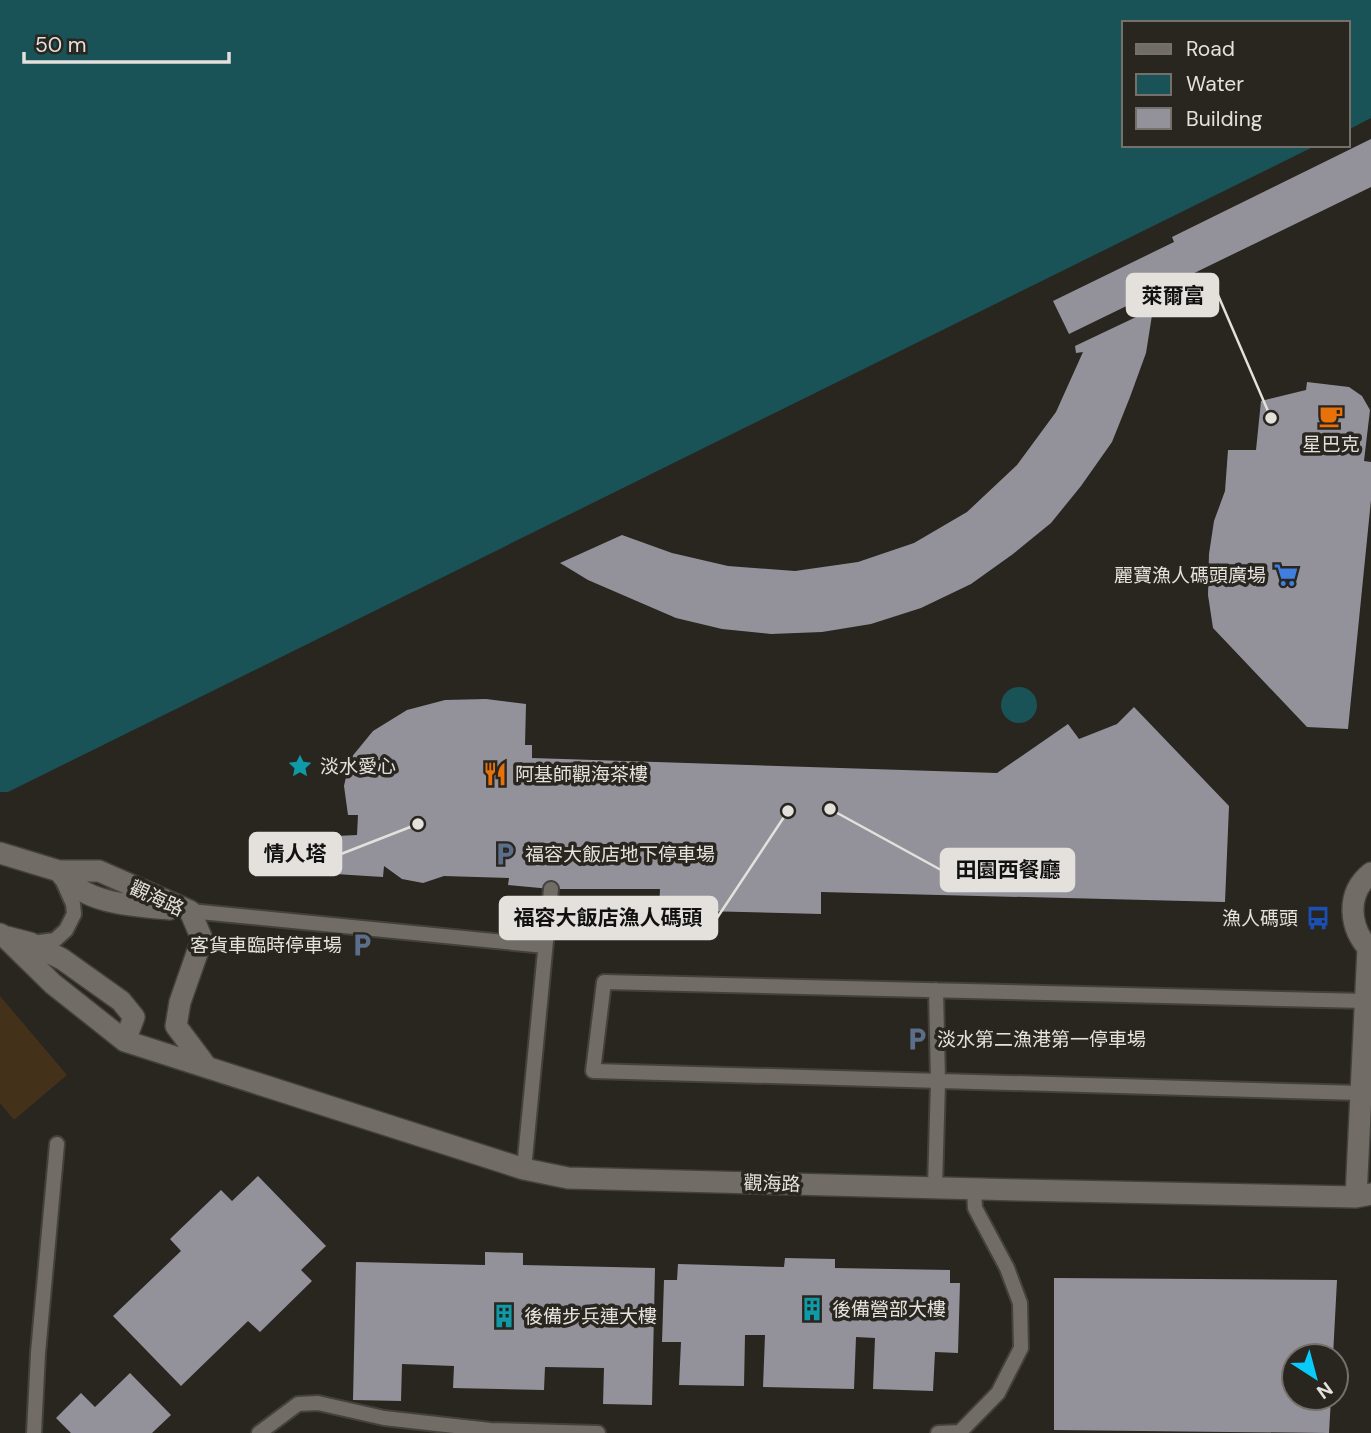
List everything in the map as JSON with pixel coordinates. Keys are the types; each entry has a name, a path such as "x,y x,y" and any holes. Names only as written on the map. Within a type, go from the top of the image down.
{"street":[{"path":"0,853 59,871 65,880 92,897 133,906 190,911"},
{"name":"觀海路","path":"3,935 53,984 125,1041 524,1169 568,1178 974,1189 1363,1195 1361,1093 1370,950 1354,927 1352,910 1356,892 1365,877 1371,873"},
{"name":"觀海路","path":"190,911 202,939 180,1002 176,1027 206,1066"},
{"path":"3,935 30,943 62,959 121,1001 134,1017 125,1041"}],"lane":[{"path":"30,943 55,940 66,930 74,914 73,904 59,871"},
{"path":"524,1169 551,889"},
{"path":"190,911 545,946"},
{"path":"1361,1093 593,1071 604,982 1366,1001"},
{"path":"934,1187 938,1080 936,990"},
{"path":"34,1433 38,1353 57,1144"},
{"path":"938,1433 960,1432 998,1393 1021,1348 1020,1303 1007,1268 975,1208 974,1189"},
{"path":"259,1433 298,1404 318,1403 384,1419 491,1430 598,1433"}],"shaded area":[{"path":"0,996 67,1075 14,1120 0,1103"}],"water":[{"path":"0,0 1371,0 1371,118 1350,129 1350,21 1122,21 1122,147 1313,147 8,792 0,792"},
{"path":"1019,687 1032,692 1037,705 1032,718 1019,723 1006,718 1001,705 1006,692"}],"building":[{"path":"1371,139 1371,187 1069,334 1053,301 1174,242 1172,237"},
{"path":"1153,309 1146,353 1112,442 1081,486 1051,523 1013,554 971,584 921,608 871,624 822,632 771,634 722,629 676,618 588,580 560,563 622,535 672,553 728,566 795,571 858,562 914,543 967,512 1017,465 1056,412 1083,352 1076,353 1075,346"},
{"name":"麗寶漁人碼頭廣場","path":"1307,382 1349,387 1362,396 1370,410 1364,461 1371,462 1371,500 1348,729 1307,727 1213,628 1208,595 1209,554 1214,521 1225,491 1228,450 1256,450 1261,401 1306,390"},
{"path":"486,699 526,704 525,745 532,745 532,758 997,773 1068,724 1079,739 1117,724 1134,707 1229,806 1225,902 821,892 821,914 659,910 660,889 551,889 508,885 509,878 444,876 423,883 402,879 384,866 383,877 335,874 336,836 357,835 358,815 348,815 344,786 350,759 373,731 407,710 445,700"},
{"path":"258,1176 326,1246 301,1270 312,1281 260,1332 248,1321 181,1386 113,1316 181,1251 170,1239 221,1190 232,1201"},
{"name":"後備步兵連大樓","path":"485,1252 523,1253 523,1265 655,1268 652,1405 603,1404 604,1368 545,1367 544,1390 453,1388 454,1366 402,1364 401,1401 353,1400 356,1262 485,1265"},
{"name":"後備營部大樓","path":"785,1258 835,1259 835,1268 950,1270 950,1283 960,1283 958,1353 935,1352 933,1391 873,1389 875,1338 856,1337 854,1389 763,1387 765,1335 745,1335 744,1386 679,1385 681,1342 662,1342 664,1280 677,1280 678,1264 784,1267"},
{"path":"1054,1278 1337,1280 1334,1342 1280,1342 1280,1412 1330,1412 1329,1433 1054,1430"},
{"path":"130,1373 171,1415 152,1433 71,1433 56,1418 81,1393 95,1407"}],"place":[{"name":"星巴克","path":"1331,416"},
{"name":"萊爾富","path":"1271,418"},
{"name":"麗寶漁人碼頭廣場","path":"1286,575"},
{"name":"淡水愛心","path":"300,766"},
{"name":"阿基師觀海茶樓","path":"495,774"},
{"name":"田園西餐廳","path":"830,809"},
{"name":"福容大飯店漁人碼頭","path":"788,811"},
{"name":"情人塔","path":"418,824"},
{"name":"福容大飯店地下停車場","path":"505,854"},
{"name":"漁人碼頭","path":"1318,918"},
{"name":"客貨車臨時停車場","path":"362,945"},
{"name":"淡水第二漁港第一停車場","path":"917,1039"},
{"name":"後備營部大樓","path":"812,1309"},
{"name":"後備步兵連大樓","path":"504,1316"}]}
